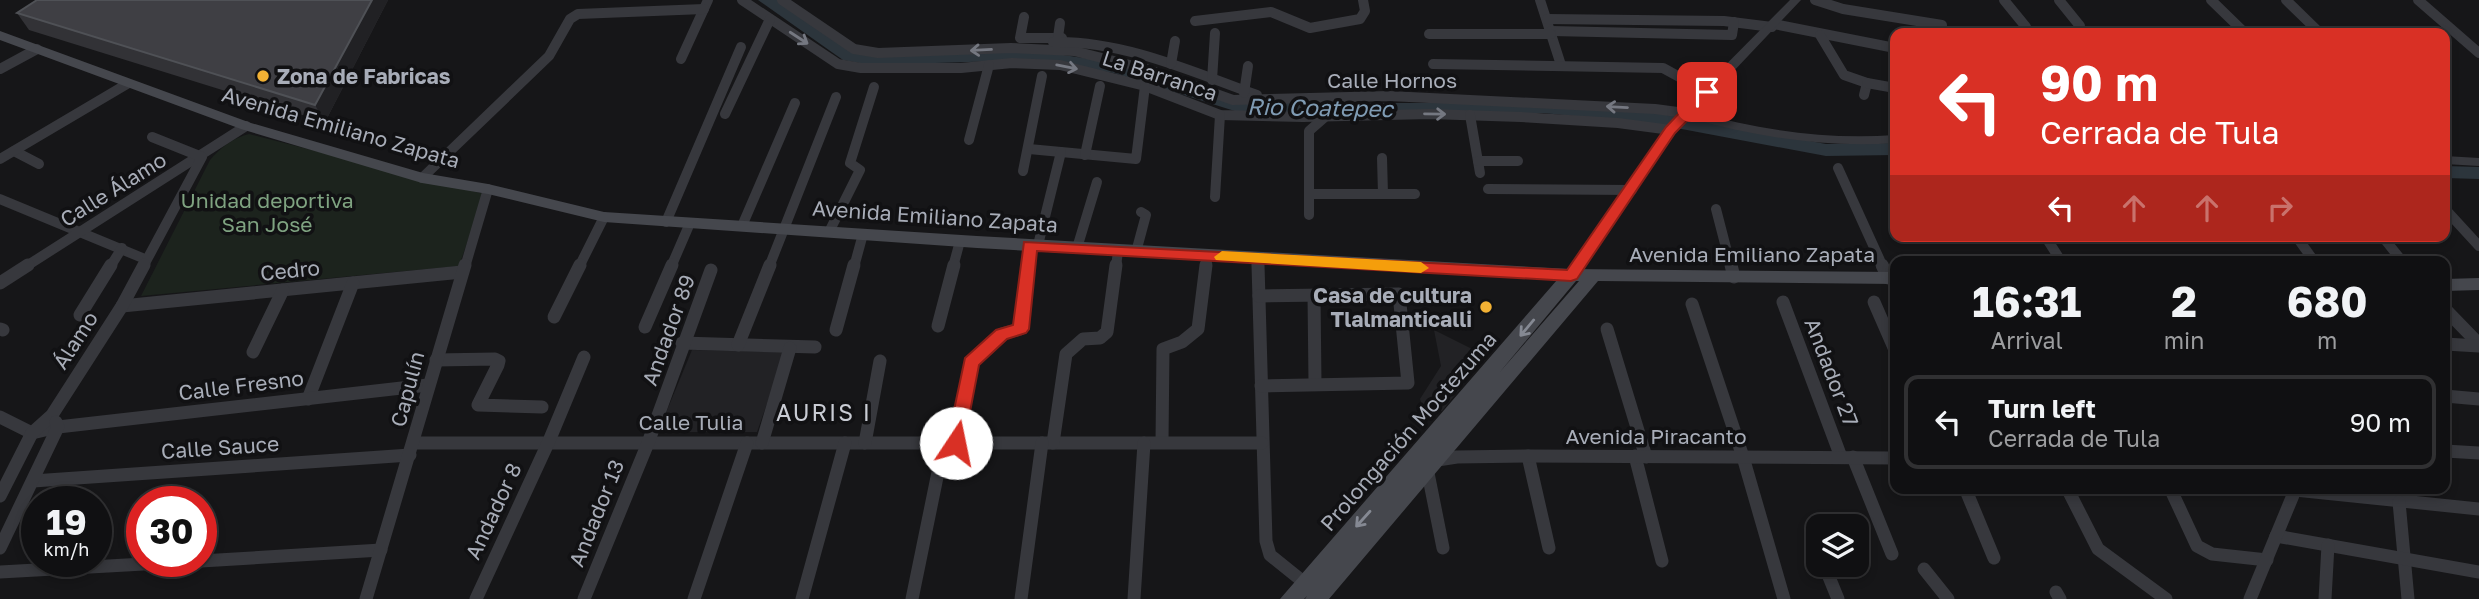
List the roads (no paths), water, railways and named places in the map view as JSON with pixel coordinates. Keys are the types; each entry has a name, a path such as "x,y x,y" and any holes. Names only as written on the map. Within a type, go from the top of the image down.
{"main road":[{"name":"Avenida Emiliano Zapata","path":"0,35 246,126 422,178 604,217 1118,251 1571,275 1890,278"},
{"name":"Prolongación Moctezuma","path":"1426,461 1571,275"},
{"name":"Prolongación Moctezuma","path":"1308,594 1593,276"},
{"path":"2450,285 2479,285"}],"street":[{"name":"La Barranca","path":"742,0 838,64 881,70 1012,63 1060,65 1145,86 1220,115 1470,116 1618,123 1672,129"},
{"name":"Calle Hornos","path":"782,0 854,49 924,53 1011,48 1074,51 1146,69 1233,100 1389,96 1655,109 1741,129 1810,141 1890,140"},
{"path":"1195,21 1271,12 1310,28 1360,19 1365,11 1363,0"},
{"path":"1539,0 1561,65"},
{"name":"Prolongación Moctezuma","path":"1571,275 1684,114 1795,0"},
{"path":"1815,0 1843,9 1942,24"},
{"path":"2004,0 2026,27"},
{"path":"2059,0 2080,26"},
{"path":"2211,0 2239,28"},
{"path":"2286,0 2315,28"},
{"path":"2418,0 2479,53"},
{"path":"422,178 549,56 570,19 578,14 706,4 681,59"},
{"path":"1024,17 1020,38 1058,37 1082,41 1171,64 1244,93 1280,100"},
{"path":"725,114 770,19"},
{"path":"1546,19 1773,25 1890,47"},
{"path":"1429,34 1732,35 1734,22"},
{"path":"1058,37 1060,23"},
{"path":"1212,80 1215,33"},
{"path":"1820,35 1844,75 1890,87"},
{"path":"1011,48 1024,43 1082,41"},
{"path":"1171,64 1175,41"},
{"path":"666,222 741,47"},
{"path":"0,69 37,49"},
{"path":"1433,64 1662,68 1707,92"},
{"path":"968,141 989,65"},
{"path":"1244,93 1248,66"},
{"path":"1023,171 1042,76"},
{"path":"1864,95 1867,83"},
{"path":"0,159 127,84"},
{"path":"1084,155 1100,86"},
{"path":"1029,149 1136,159 1145,86"},
{"path":"830,232 860,170 850,163 874,87"},
{"path":"738,345 836,97"},
{"path":"742,226 795,103"},
{"path":"1215,197 1220,115"},
{"path":"1470,116 1479,167 1518,161"},
{"path":"1310,215 1308,131 1325,117"},
{"name":"Calle Álamo","path":"0,283 246,126"},
{"path":"152,138 202,156"},
{"path":"14,151 39,164"},
{"path":"912,599 971,363 1002,334 1020,329 1034,245 1061,152"},
{"name":"Álamo","path":"0,548 33,481 55,421 122,306 145,258 202,156"},
{"path":"1382,158 1383,194"},
{"path":"2450,158 2479,162"},
{"path":"1838,168 1890,274"},
{"path":"1077,248 1097,182"},
{"path":"1488,189 1632,190"},
{"name":"Capulín","path":"366,599 488,190"},
{"path":"1309,194 1415,194"},
{"path":"0,198 145,258"},
{"path":"1716,209 1734,277"},
{"path":"1136,252 1146,215 1142,212"},
{"path":"2450,214 2479,246"},
{"path":"554,317 604,217"},
{"path":"645,327 690,223"},
{"path":"836,330 863,234"},
{"path":"938,326 960,241"},
{"path":"2387,242 2398,256"},
{"path":"80,315 122,248"},
{"path":"1021,599 1047,443 1066,354 1083,339 1100,338 1107,332 1118,251"},
{"path":"1163,443 1163,349 1182,342 1198,329 1207,256"},
{"path":"1258,259 1266,541 1270,555 1308,594"},
{"name":"Andador 89","path":"648,443 682,343 711,270"},
{"name":"Cedro","path":"122,306 463,272"},
{"path":"308,399 353,283"},
{"path":"253,352 283,290"},
{"path":"1259,296 1399,294 1408,383 1261,386"},
{"path":"1314,295 1315,383"},
{"name":"Andador 27","path":"1783,302 1847,457 1892,554"},
{"path":"1874,302 1890,339"},
{"path":"1692,304 1743,457 1784,599"},
{"path":"2450,314 2479,345"},
{"path":"1606,329 1641,457 1662,561"},
{"path":"682,343 815,347"},
{"path":"2450,344 2479,345"},
{"path":"694,599 790,348"},
{"name":"Andador 8","path":"476,599 549,441 584,357"},
{"path":"436,360 495,359 499,361 498,365 478,405 542,407"},
{"path":"865,443 880,361"},
{"name":"Calle Fresno","path":"32,433 55,421 308,399 428,385"},
{"path":"2450,396 2479,399"},
{"path":"0,417 32,433 0,496"},
{"name":"Calle Tulia","path":"412,449 549,441 1262,443"},
{"name":"Andador 13","path":"584,599 648,443"},
{"path":"802,599 845,443"},
{"path":"1133,599 1144,443"},
{"name":"Calle Sauce","path":"33,481 412,449"},
{"path":"2450,451 2479,453"},
{"path":"1528,456 1549,548"},
{"name":"Avenida Piracanto","path":"1426,461 1457,457 1528,456 1890,457"},
{"path":"1426,461 1443,548"},
{"path":"1967,494 1994,558"},
{"path":"2070,494 2098,549 2166,599"},
{"path":"2173,494 2197,546 2212,554 2267,560"},
{"path":"2250,599 2293,494"},
{"path":"2335,494 2479,509"},
{"path":"2399,502 2408,599"},
{"path":"2276,537 2479,572"},
{"path":"2325,599 2328,545"},
{"path":"217,560 381,550"},
{"path":"0,572 126,565"},
{"path":"1924,569 1948,599"},
{"path":"1829,577 1838,599"}],"waterway":[{"name":"Rio Coatepec","path":"766,0 849,56 870,60 1030,55 1117,68 1241,108 1543,108 1655,118 1826,150 1890,149"},
{"name":"Rio Coatepec","path":"2450,172 2479,173"}],"place":[{"name":"Zona de Fabricas","path":"263,76"},
{"name":"Casa de cultura Tlalmanticalli","path":"1486,307"}],"district":[{"name":"AURIS I","path":"824,412"}],"park label":[{"name":"Unidad deportiva San José","path":"267,212"}]}
